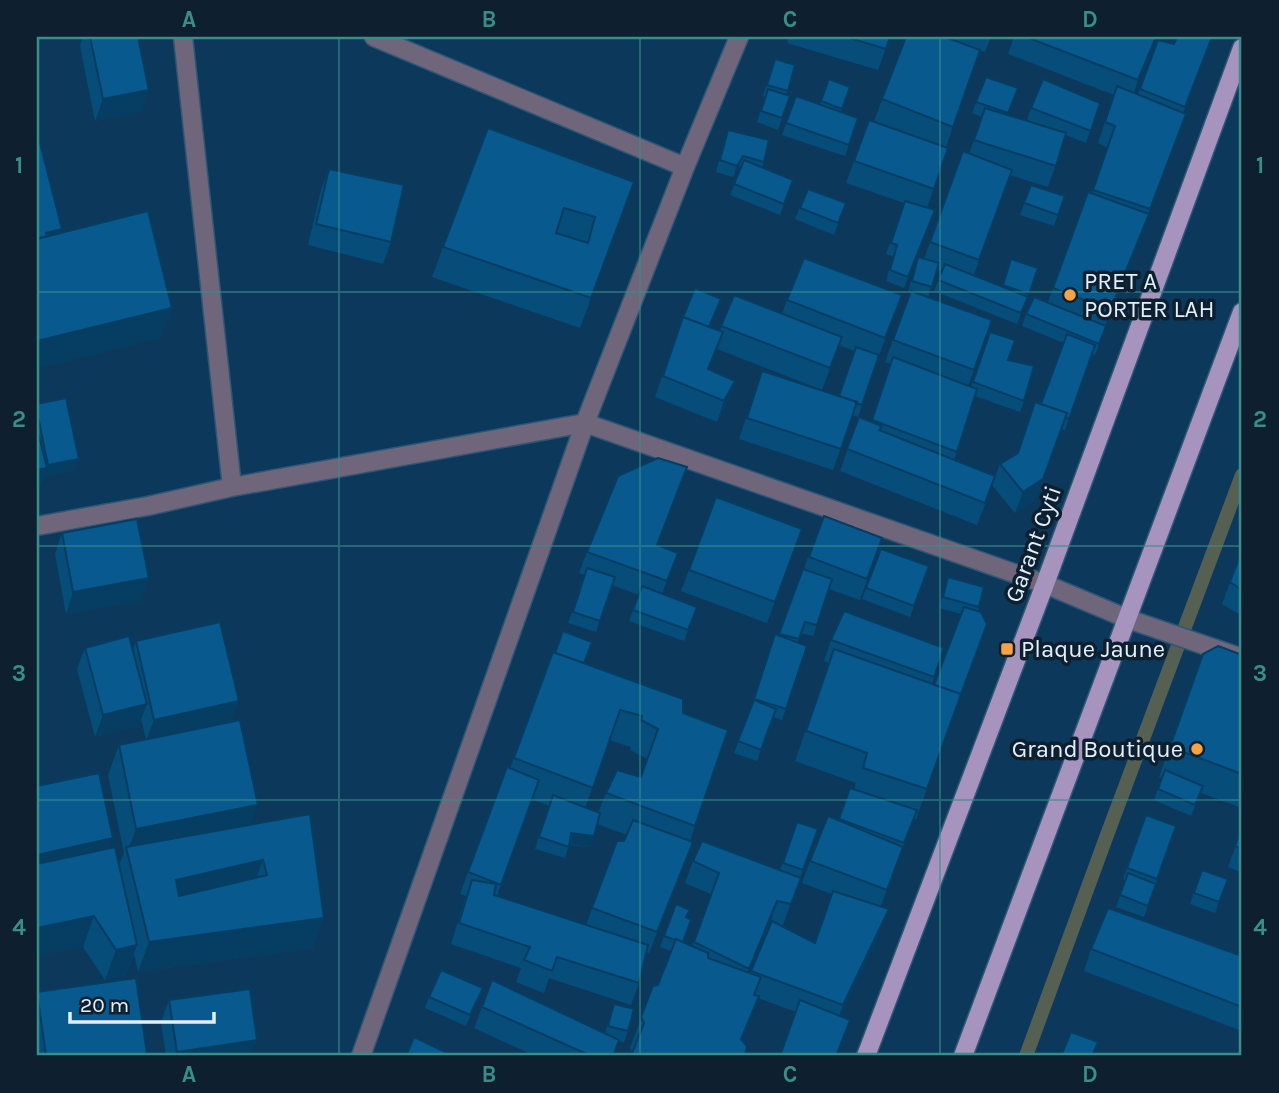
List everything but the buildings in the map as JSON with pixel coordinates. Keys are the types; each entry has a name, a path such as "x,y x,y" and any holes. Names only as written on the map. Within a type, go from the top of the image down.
{"main road":[{"name":"Garant Cyti","path":"866,1056 1045,584 1242,48"},
{"path":"963,1056 1242,312"}],"street":[{"path":"183,37 232,487"},
{"path":"374,37 685,167"},
{"path":"361,1056 585,423 739,37"},
{"path":"37,526 148,506 232,487 585,423 1045,584 1128,619 1242,658"}],"waterway":[{"path":"1026,1056 1242,475"}],"place":[{"name":"PRET A PORTER LAH","path":"1070,295"},
{"name":"Plaque Jaune","path":"1007,649"},
{"name":"Grand Boutique","path":"1197,749"}]}
